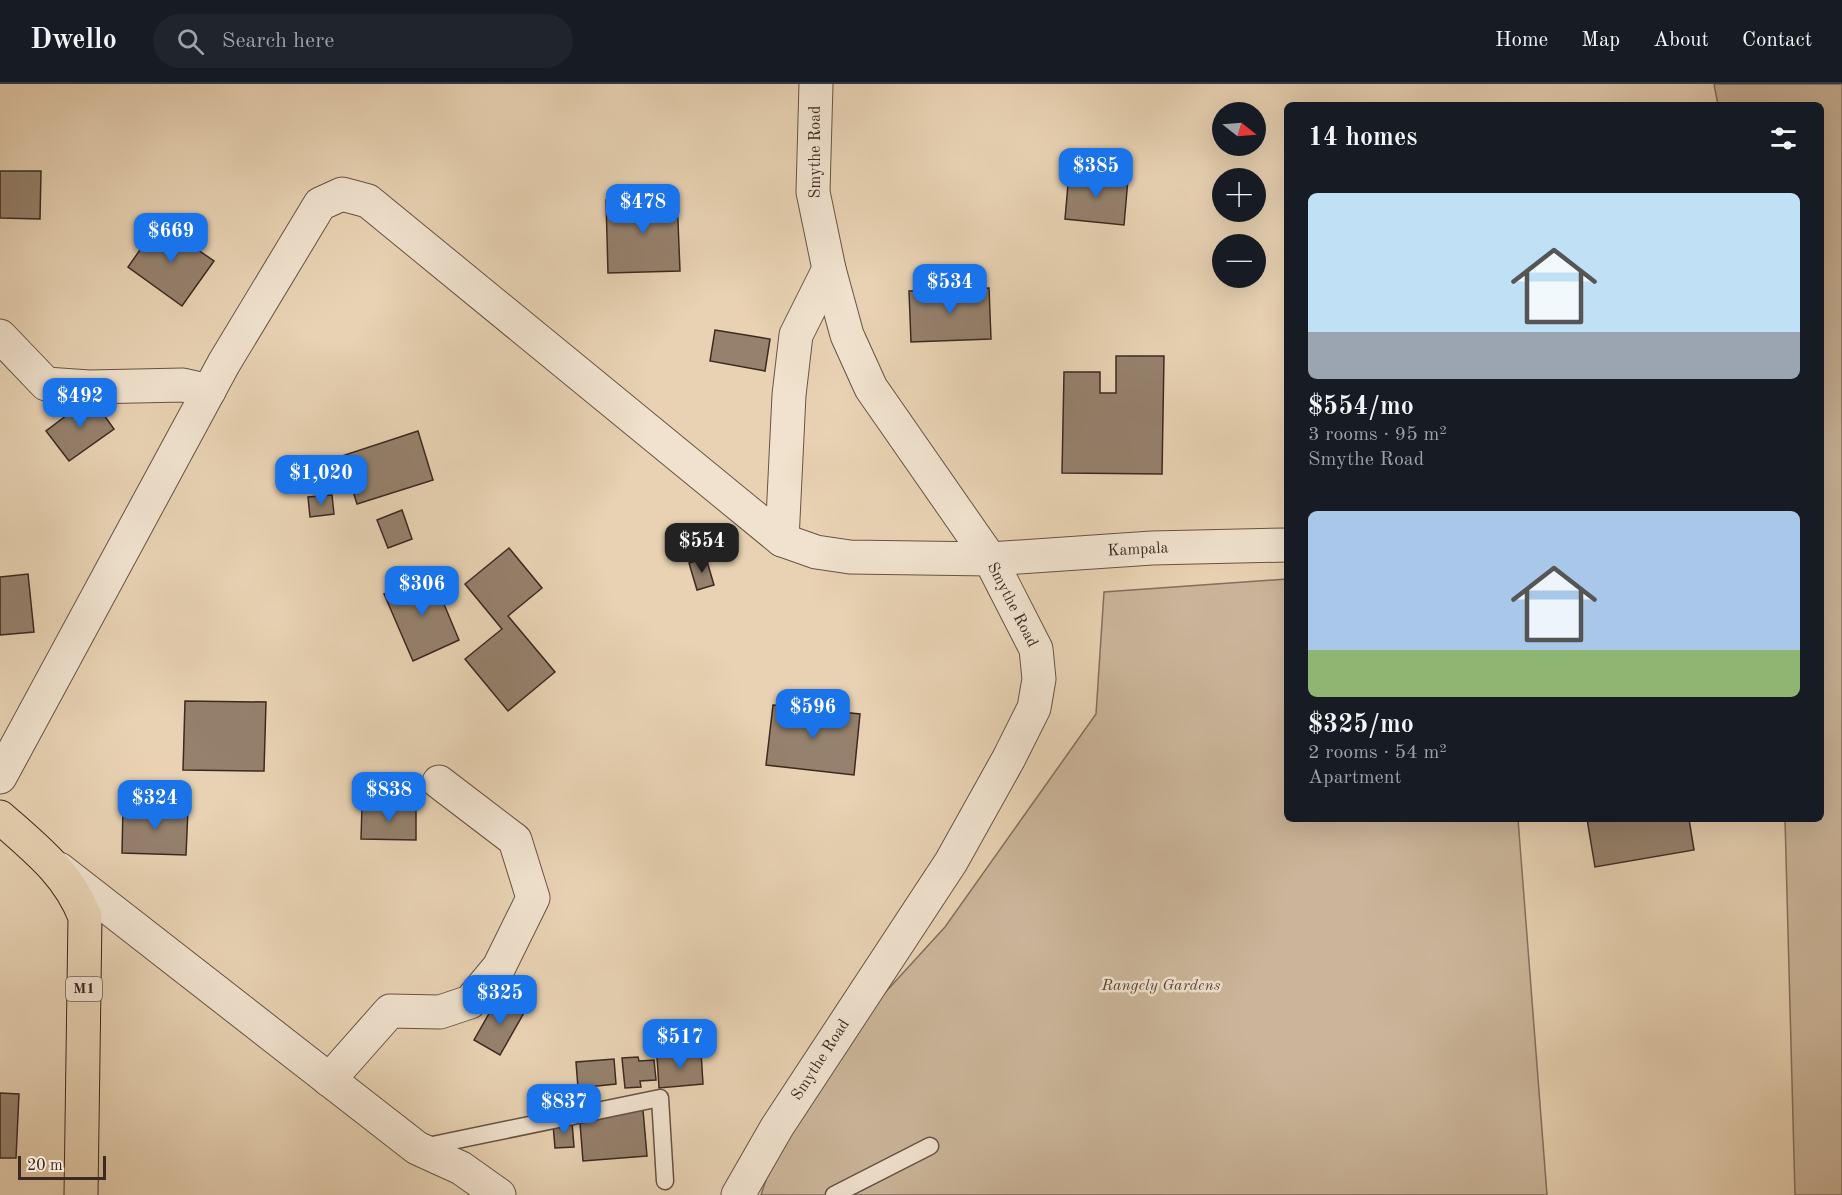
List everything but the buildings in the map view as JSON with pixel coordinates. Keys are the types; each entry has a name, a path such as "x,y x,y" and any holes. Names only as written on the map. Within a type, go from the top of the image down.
{"highway":[{"name":"M1","path":"0,817 55,866 77,895 85,917 81,1195"}],"street":[{"name":"Smythe Road","path":"738,1195 777,1127 951,862 1034,708 1039,679 1036,649 990,559 872,388 847,335 829,269 813,192 816,84"},
{"name":"Kampala","path":"0,777 209,391 320,204 342,194 368,201 782,540 816,552 850,557 990,559 1152,548 1284,545"},
{"path":"782,540 789,395 796,335 829,269"},
{"path":"0,336 46,384 89,387 183,385 209,391"},
{"path":"329,1080 390,1011 440,1012 470,1002 499,967 533,898 515,840 439,782"},
{"path":"55,866 417,1148 461,1168 499,1195"}],"lane":[{"path":"417,1148 660,1098 665,1180"},
{"path":"834,1195 930,1146"}],"green space":[{"path":"1714,84 1842,84 1842,1195 1795,1195 1785,822 1824,822 1824,102 1717,102"},
{"name":"Rangely Gardens","path":"1284,579 1284,822 1518,822 1547,1195 761,1195 796,1090 945,927 1096,714 1104,592"}]}
